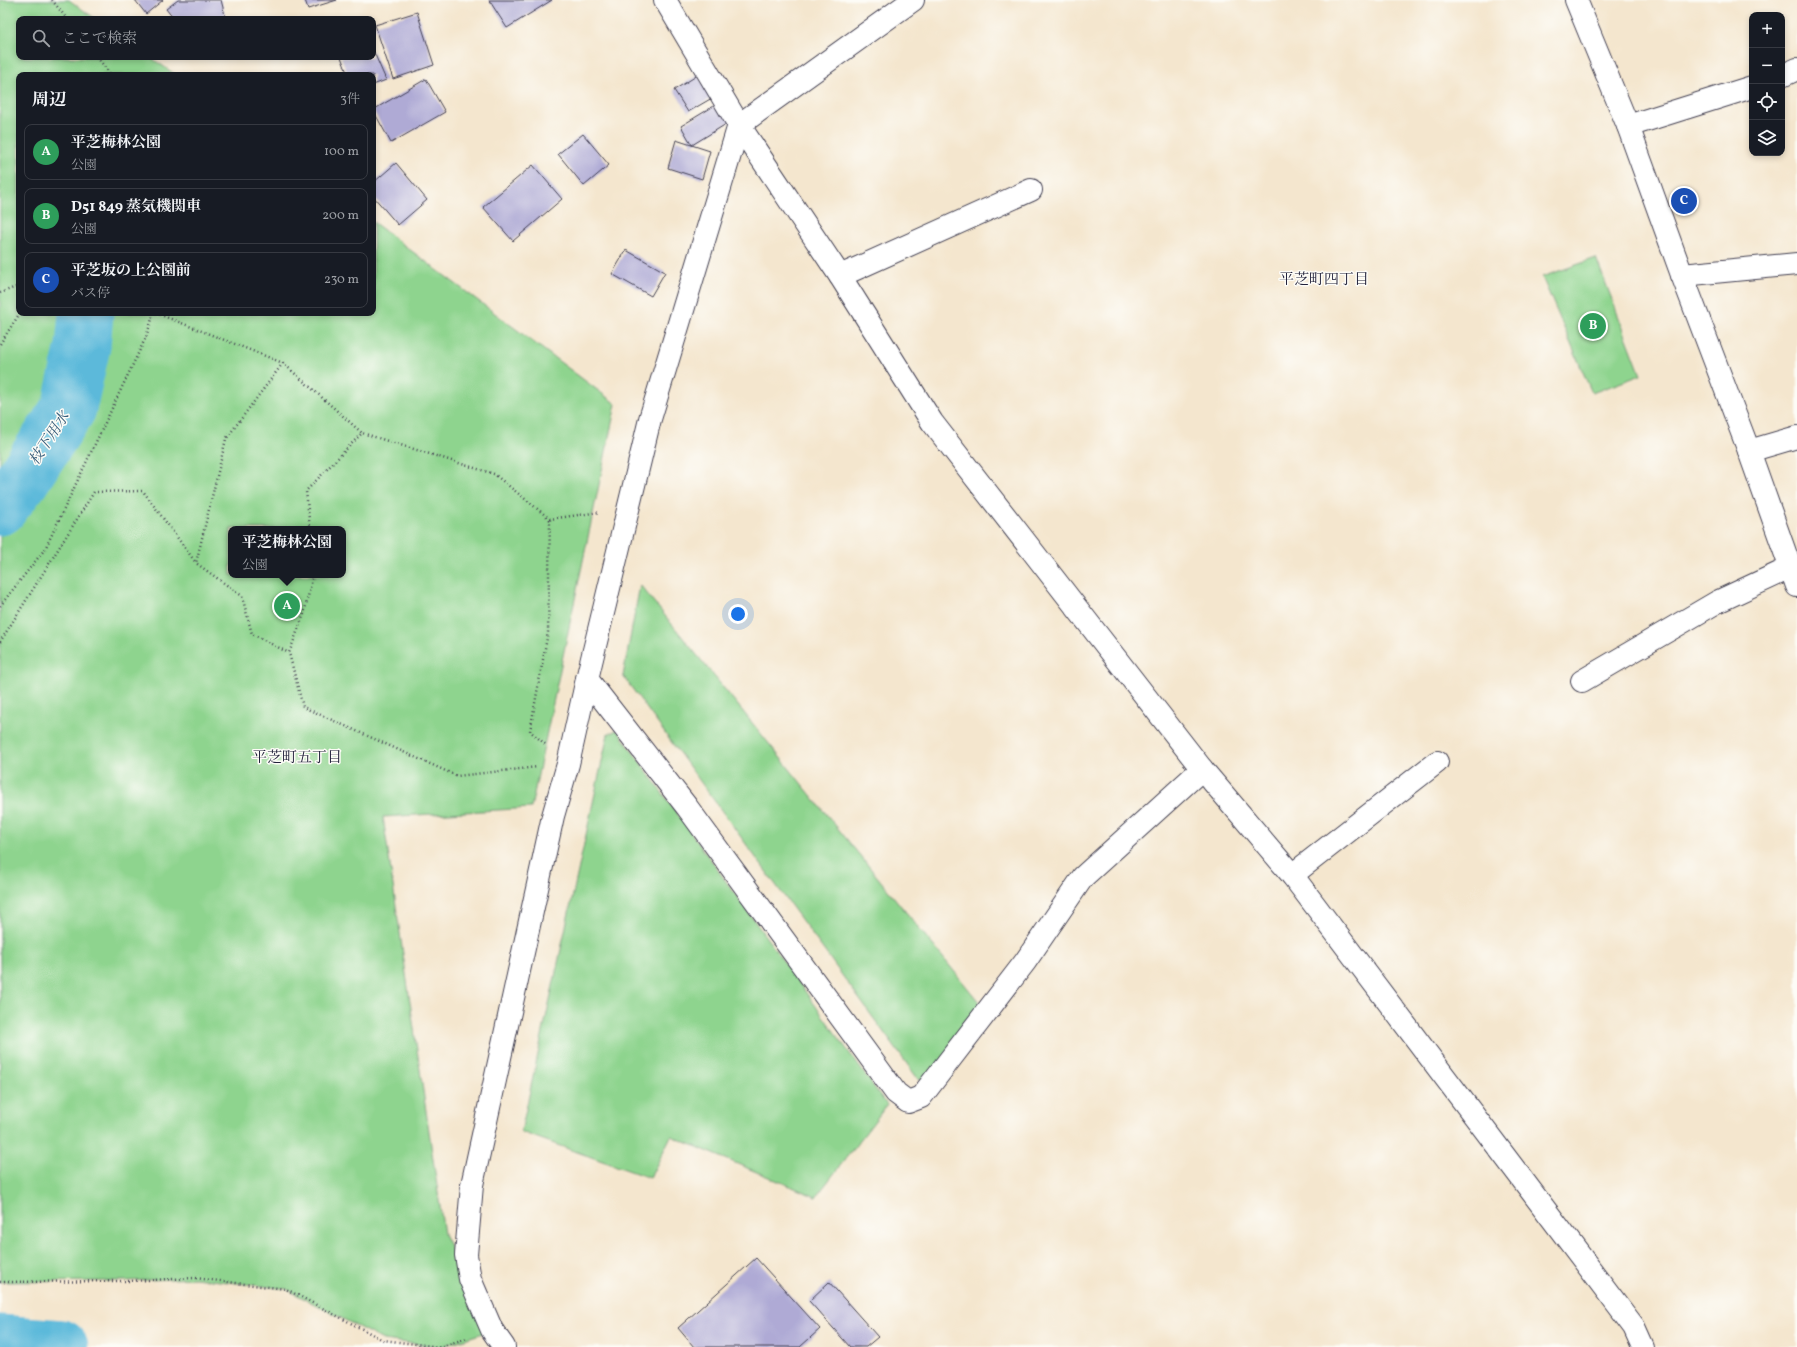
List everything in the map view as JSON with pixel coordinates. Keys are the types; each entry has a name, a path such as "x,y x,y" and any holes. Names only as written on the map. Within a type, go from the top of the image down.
{"street":[{"path":"665,0 739,125 840,276 932,422 1202,769 1292,875 1634,1327 1643,1347"},
{"path":"498,1339 470,1279 467,1261 472,1185 553,816 568,764 628,507 650,420 739,125 913,0"},
{"path":"1576,0 1628,126 1682,275 1749,451 1794,577 1717,602 1582,681"},
{"path":"1785,75 1797,69"},
{"path":"1628,126 1749,88"},
{"path":"840,276 1031,190"},
{"path":"1682,275 1797,264"},
{"path":"1749,451 1797,437"},
{"path":"587,679 687,807 896,1093 908,1102 921,1098 1025,962 1083,877 1202,769"},
{"path":"1292,875 1437,762"}],"path":[{"path":"52,0 65,16"},
{"path":"99,60 109,72"},
{"path":"0,293 16,287"},
{"path":"0,344 18,316"},
{"path":"0,606 45,549 146,337 154,316"},
{"path":"163,316 283,363 362,433 494,474 550,519 628,507"},
{"path":"196,563 226,439 283,363"},
{"path":"310,526 306,492 362,433"},
{"path":"0,642 94,492 144,491 196,563 242,596 252,634 289,653"},
{"path":"550,519 548,632 530,731 568,764"},
{"path":"312,578 304,614 289,653 303,707 457,776 568,764"},
{"path":"0,1282 127,1281 195,1278 286,1289 383,1340 440,1347 498,1339"}],"green space":[{"path":"0,0 69,0 92,16 16,16 16,60 154,60 172,72 16,72 16,316 376,316 376,224 616,404 531,808 383,817 444,1234 492,1330 440,1347 383,1340 286,1289 195,1278 127,1281 0,1282"},
{"path":"1596,258 1641,375 1592,393 1542,277"},
{"path":"640,585 988,1013 934,1083 918,1079 623,676"},
{"path":"617,730 887,1105 816,1197 671,1136 650,1178 521,1132 608,734"}],"building":[{"path":"135,0 163,0 146,14"},
{"path":"178,0 221,0 225,16 172,16 166,9"},
{"path":"305,0 337,0 308,9"},
{"path":"489,0 552,0 507,28"},
{"path":"417,12 434,65 393,79 376,25"},
{"path":"376,57 386,80 376,84 376,72 347,72 342,60 376,60"},
{"path":"698,75 712,98 688,112 674,90"},
{"path":"426,79 445,112 391,143 376,116 376,108"},
{"path":"719,103 731,121 692,145 681,126"},
{"path":"583,134 609,165 584,186 558,154"},
{"path":"676,140 710,151 702,179 668,168"},
{"path":"396,163 427,200 398,225 376,199 376,180"},
{"path":"533,165 562,199 513,241 483,207"},
{"path":"626,250 665,272 651,296 612,274"},
{"path":"756,1258 820,1329 800,1347 694,1347 678,1328"},
{"path":"829,1282 878,1337 866,1347 850,1347 809,1301"}],"waterway":[{"name":"枝下用水","path":"0,508 22,480 69,408 83,346 86,316"},
{"name":"枝下用水","path":"0,1342 61,1347"}],"place":[{"name":"平芝坂の上公園前","path":"1684,201"},
{"name":"D51 849 蒸気機関車","path":"1593,326"},
{"name":"平芝梅林公園","path":"287,606"}],"district":[{"name":"平芝町四丁目","path":"1324,279"},
{"name":"平芝町五丁目","path":"297,757"}]}
